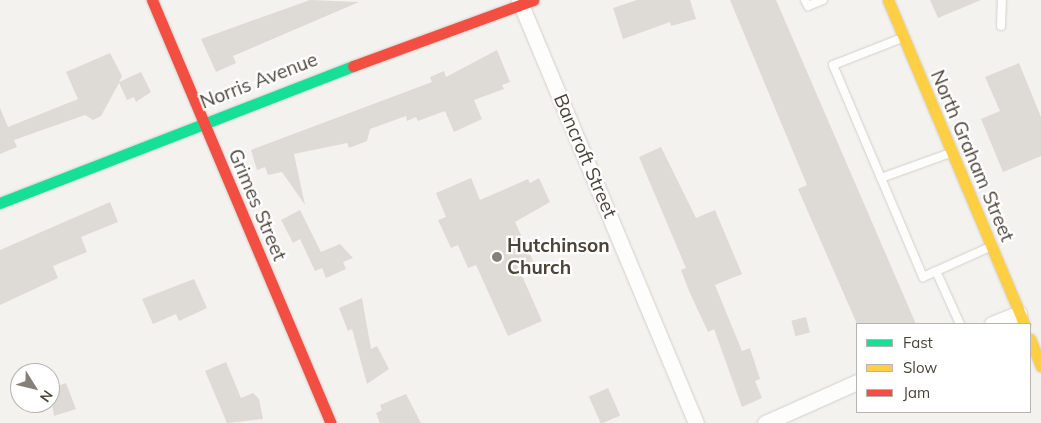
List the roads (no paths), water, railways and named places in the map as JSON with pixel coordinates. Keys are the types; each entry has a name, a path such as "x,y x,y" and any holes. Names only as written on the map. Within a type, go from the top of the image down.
{"street":[{"name":"Grimes Street","path":"152,0 331,423"},
{"name":"North Graham Street","path":"888,0 1021,318"},
{"name":"Norris Avenue","path":"0,203 202,121 524,2"},
{"name":"Bancroft Street","path":"524,2 696,423"},
{"path":"997,323 1021,318"},
{"path":"1031,341 1041,366"},
{"path":"765,423 856,382"}],"lane":[{"path":"804,0 808,6 823,0"},
{"path":"1001,26 1002,0"},
{"path":"904,38 833,65 923,277 991,247"},
{"path":"881,178 951,152"},
{"path":"936,271 960,323"}],"place":[{"name":"Hutchinson Church","path":"497,257"}]}
